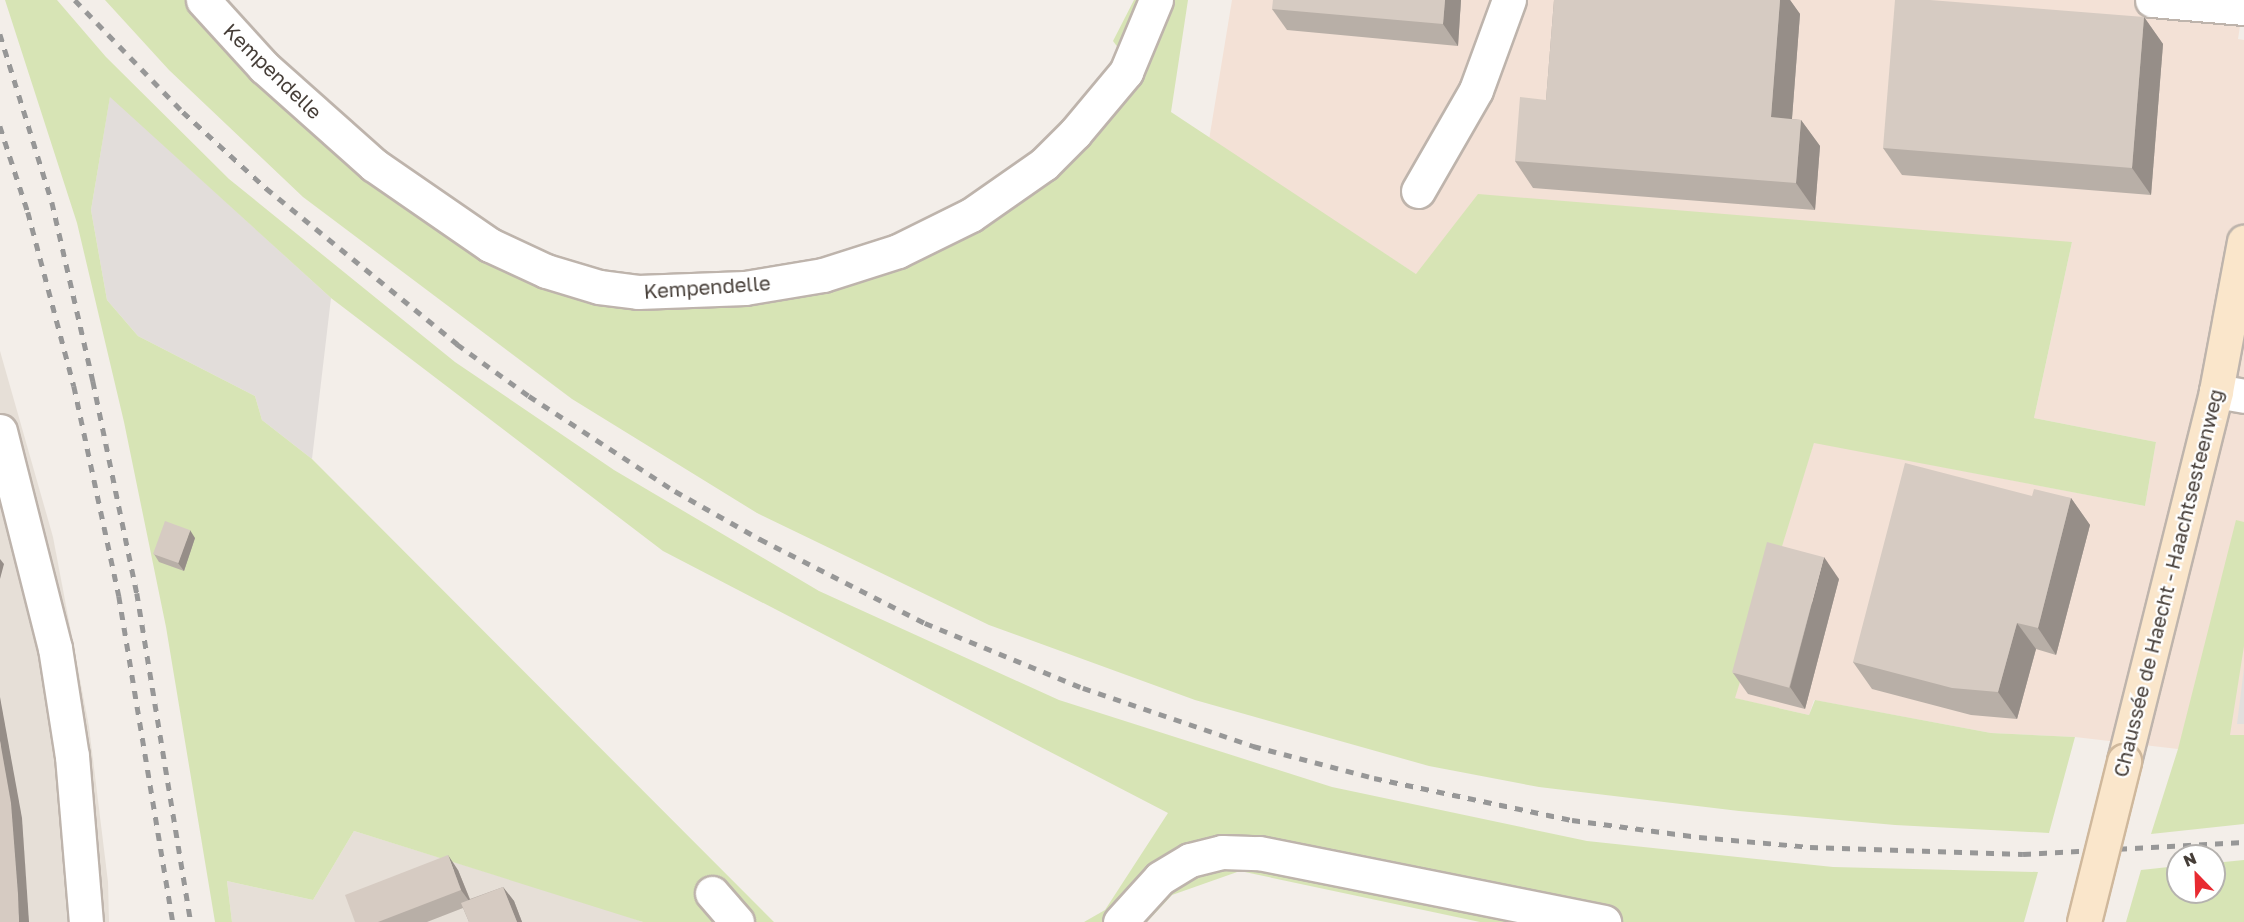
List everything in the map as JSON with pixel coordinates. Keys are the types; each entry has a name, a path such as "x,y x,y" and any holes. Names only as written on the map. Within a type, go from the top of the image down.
{"main road":[{"name":"Chaussée de Haecht - Haachtsesteenweg","path":"2084,922 2124,761 2230,393 2244,242"}],"street":[{"name":"Kempendelle","path":"203,0 264,68 374,165 490,245 546,271 599,287 638,292 734,289 823,275 898,251 971,215 1044,164 1075,133 1126,72 1156,0"},
{"path":"1418,191 1476,90 1509,0"},
{"path":"2152,0 2244,8"},
{"path":"0,431 55,648 72,756 87,922"},
{"path":"1120,922 1160,878 1190,860 1222,852 1259,853 1604,922"},
{"path":"712,893 737,922"}],"shaded area":[{"path":"1232,0 2244,0 2238,39 2244,40 2244,735 2204,738 2178,749 2075,737 1991,733 1814,700 1809,715 1734,698 1814,442 2145,506 2156,442 2034,418 2072,242 1416,274 1209,140"},
{"path":"110,96 331,298 312,459 262,420 255,396 138,336 107,300 91,210"},
{"path":"0,351 53,537 89,727 108,882 109,922 0,922"},
{"path":"2244,668 2244,724 2237,724"},
{"path":"354,831 643,922 232,922 227,881 313,900"}],"green space":[{"path":"5,0 57,0 106,57 229,179 455,362 614,470 819,591 1059,700 1332,787 1587,841 1833,867 2038,872 2024,922 1480,922 1240,871 1172,895 1147,922 1084,922 1105,910 1168,813 663,551 331,298 110,97 91,210 107,300 138,336 255,396 262,420 312,459 774,922 643,922 354,831 313,900 227,881 232,922 215,922 166,627 124,422 77,223"},
{"path":"105,0 193,0 492,255 769,299 868,281 945,248 1006,205 1134,69 1113,41 1134,0 1188,0 1171,112 1416,274 1478,194 2072,242 2034,418 2156,442 2145,506 1814,443 1735,698 1809,715 1815,700 1991,733 2075,737 2049,833 1895,825 1739,811 1539,787 1429,766 1195,700 989,625 757,513 572,399 303,197 169,70"},
{"path":"2236,520 2244,522 2244,646 2230,735 2244,735 2244,824 2151,834 2178,749"},
{"path":"2244,860 2244,922 2126,922 2141,870 2166,867 2166,904 2226,904 2226,862"}],"building":[{"path":"1273,0 1445,0 1443,24 1272,9"},
{"path":"1554,0 1780,0 1771,117 1801,120 1796,183 1515,161 1520,97 1546,100"},
{"path":"1895,0 1930,0 2144,17 2132,168 1883,148"},
{"path":"1905,463 2032,496 2034,489 2071,498 2038,628 2017,623 1998,692 1952,688 1853,662"},
{"path":"165,521 190,530 178,563 153,554"},
{"path":"1767,542 1824,557 1789,688 1732,672"},
{"path":"0,741 11,803 19,922 0,922"},
{"path":"448,855 461,890 378,922 355,922 345,895"},
{"path":"503,887 517,922 469,922 461,903"}],"railway":[{"path":"75,0 183,112 266,188 457,344 529,396 675,491 760,539 925,623 1083,688 1253,746 1374,778 1572,820 1699,837 1810,847 2023,854 2244,842"},
{"path":"0,34 52,202 93,381 137,593 191,922"},
{"path":"0,126 28,212 74,386 119,596 173,922"}]}
